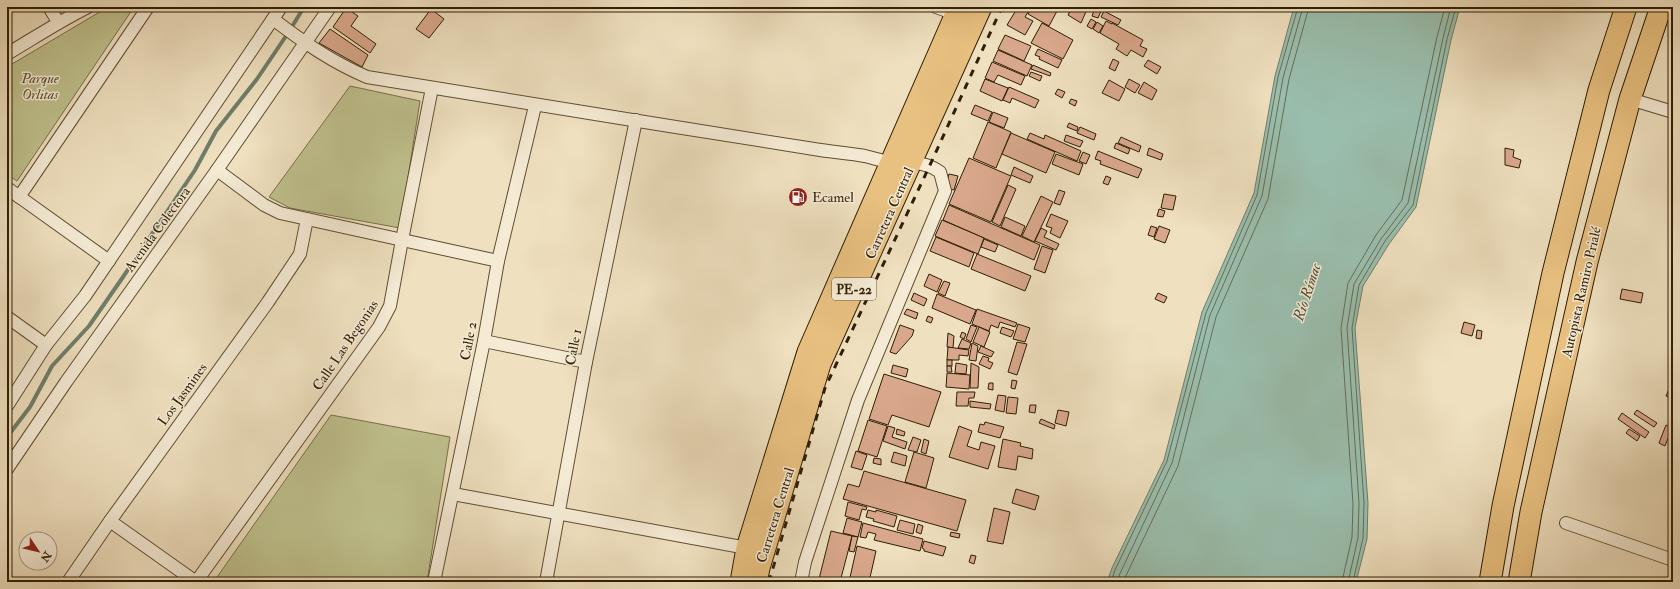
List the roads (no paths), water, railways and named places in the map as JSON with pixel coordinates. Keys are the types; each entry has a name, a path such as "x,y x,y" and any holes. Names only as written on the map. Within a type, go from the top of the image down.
{"highway":[{"path":"1490,582 1503,506 1553,273 1600,90 1626,7"},
{"name":"Autopista Ramiro Prialé","path":"1519,582 1531,512 1586,262 1630,99 1661,7"},
{"name":"Carretera Central","path":"756,582 759,568 756,538 808,352 891,162 968,12"},
{"name":"Carretera Central","path":"741,582 820,364 912,162 968,12"}],"street":[{"path":"49,7 58,22"},
{"path":"7,54 40,35 58,22 88,7"},
{"path":"19,197 148,7"},
{"name":"Avenida Colectora","path":"7,406 46,345 85,296 281,7"},
{"name":"Avenida Colectora","path":"7,469 66,382 217,170 330,7"},
{"path":"936,7 968,12"},
{"path":"273,19 304,44 346,68 367,77 535,106 636,120 821,151 864,156 891,162 912,162 930,165 940,172 945,191 858,400 805,562 801,582"},
{"name":"Calle Las Begonias","path":"196,582 379,327 390,306 432,88"},
{"path":"1630,99 1673,112"},
{"name":"Calle 2","path":"434,582 484,341 498,261 535,106"},
{"name":"Calle 1","path":"546,582 586,362 636,120"},
{"path":"217,170 264,205 280,214 498,261"},
{"path":"7,188 110,260"},
{"name":"Los Jasmines","path":"68,582 110,521 268,302 300,254 307,219"},
{"path":"7,317 46,345"},
{"path":"484,341 586,362"},
{"path":"453,494 559,514 756,538"},
{"path":"110,521 196,582"},
{"path":"1566,523 1673,560"}],"water":[{"name":"Río Rímac","path":"1294,7 1460,7 1451,40 1416,207 1389,244 1363,286 1355,328 1368,503 1367,539 1356,582 1107,582 1112,568 1164,460 1202,312 1254,193 1275,76"}],"waterway":[{"path":"293,25 304,7"},
{"path":"7,437 30,407 52,366 89,326 195,170 216,131 257,79 286,36"}],"railway":[{"path":"769,582 825,388 930,165 1002,7"}],"place":[{"name":"Ecamel","path":"798,197"}],"park label":[{"name":"Parque Orlitas","path":"40,86"}]}
